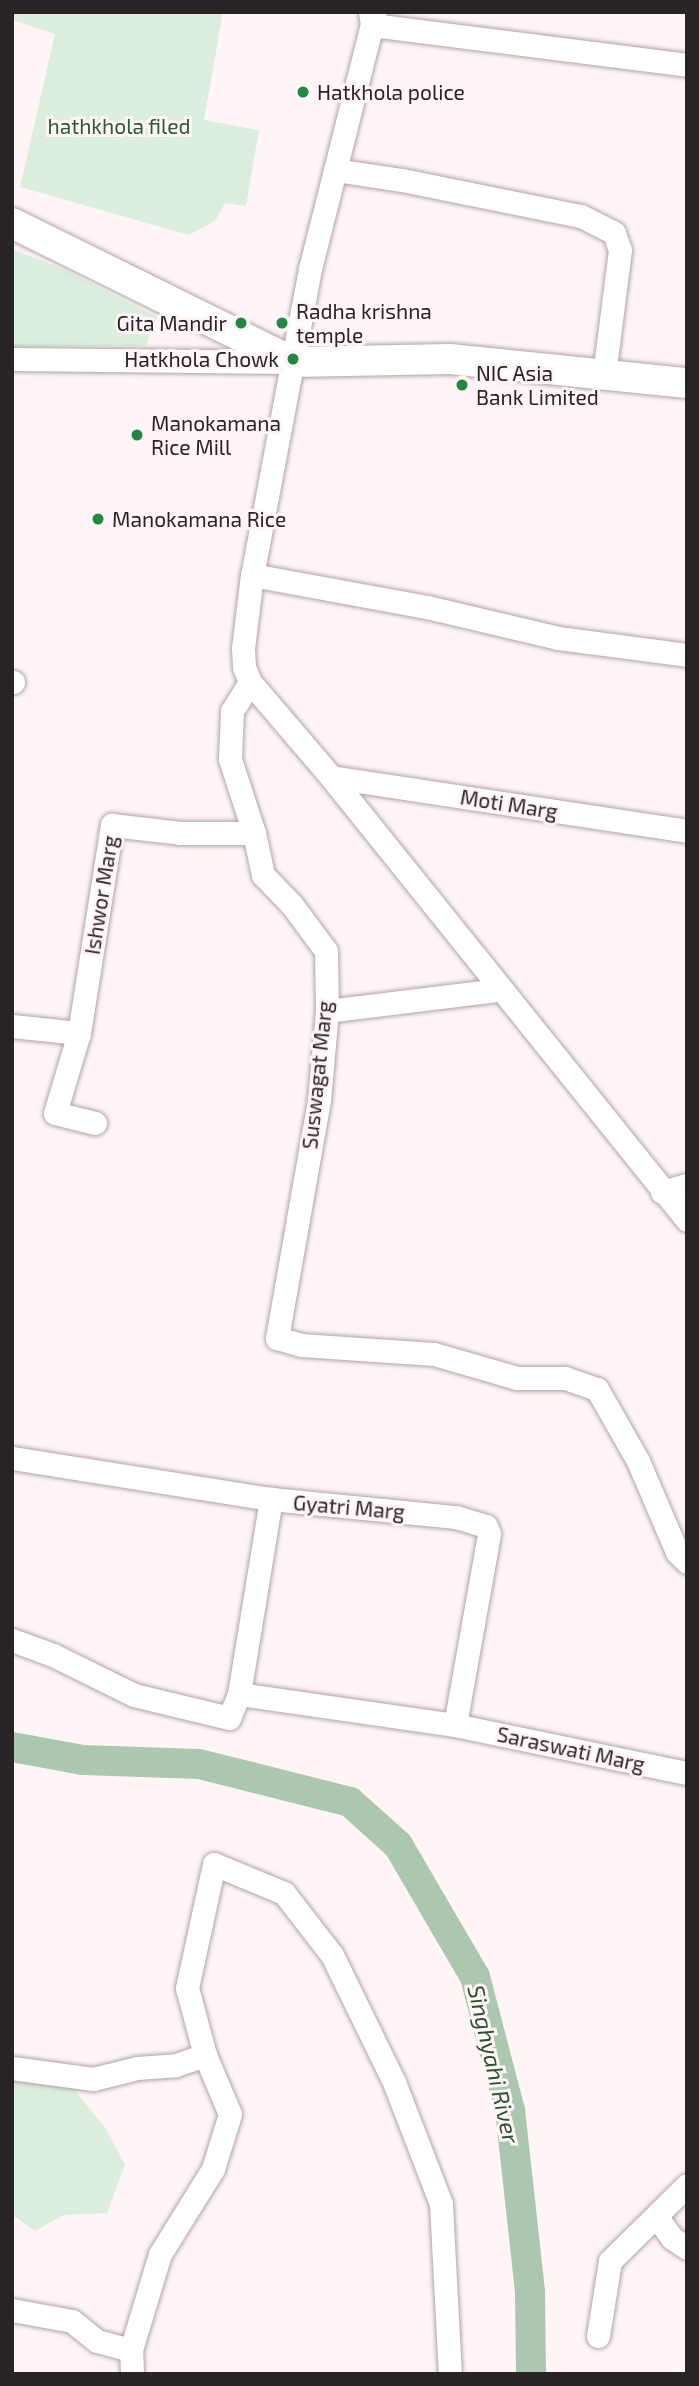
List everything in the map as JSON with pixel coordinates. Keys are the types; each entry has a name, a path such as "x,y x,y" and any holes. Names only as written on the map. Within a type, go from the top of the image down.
{"main road":[{"path":"12,223 293,362 450,359 687,383"}],"street":[{"path":"687,65 372,17 310,269 252,575 243,648 244,667 250,682 331,777 499,990 687,1220"},
{"path":"335,170 402,180 581,216 614,233 620,250 604,375"},
{"path":"12,359 293,362"},
{"path":"252,575 427,607 558,638 687,655"},
{"path":"250,682 232,711 230,759 254,834"},
{"name":"Moti Marg","path":"331,777 687,831"},
{"name":"Ishwor Marg","path":"79,1032 111,825 181,833 254,834"},
{"name":"Suswagat Marg","path":"254,834 262,875 292,905 326,951 327,1011 319,1100 276,1338 301,1345 434,1354 517,1378 565,1378 597,1388 638,1461 677,1552 687,1562"},
{"path":"327,1011 499,990"},
{"path":"12,1026 79,1032 55,1113 94,1123"},
{"path":"662,1192 687,1185"},
{"name":"Gyatri Marg","path":"12,1458 271,1499 456,1517 486,1526 489,1534 455,1725"},
{"path":"12,1640 53,1655 134,1695 229,1718 239,1694 271,1499"},
{"name":"Saraswati Marg","path":"239,1694 455,1725 687,1773"},
{"path":"132,2374 131,2350 160,2254 213,2169 230,2114 205,2054 187,1988 214,1864 285,1893 332,1955 394,2082 441,2204 450,2374"},
{"path":"12,2068 93,2079 136,2068 176,2064 205,2054"},
{"path":"598,2336 610,2261 687,2185"},
{"path":"656,2216 672,2238 687,2248"},
{"path":"12,2310 72,2321 97,2341 131,2350"}],"green space":[{"name":"hathkhola filed","path":"12,12 223,12 204,120 259,130 246,206 225,203 215,221 189,235 20,187 55,34 12,20"},
{"path":"12,249 65,270 157,317 146,346 12,347"},
{"path":"12,2079 69,2083 106,2129 125,2165 107,2213 64,2215 35,2231 12,2215"}],"waterway":[{"name":"Singhyahi River","path":"12,1747 83,1760 199,1764 350,1802 398,1845 475,1977 510,2110 530,2292 531,2374"}],"place":[{"name":"Hatkhola police","path":"303,92"},
{"name":"Gita Mandir","path":"241,323"},
{"name":"Radha krishna temple","path":"282,323"},
{"name":"Hatkhola Chowk","path":"293,359"},
{"name":"NIC Asia Bank Limited","path":"462,385"},
{"name":"Manokamana Rice Mill","path":"137,435"},
{"name":"Manokamana Rice","path":"98,519"}]}
